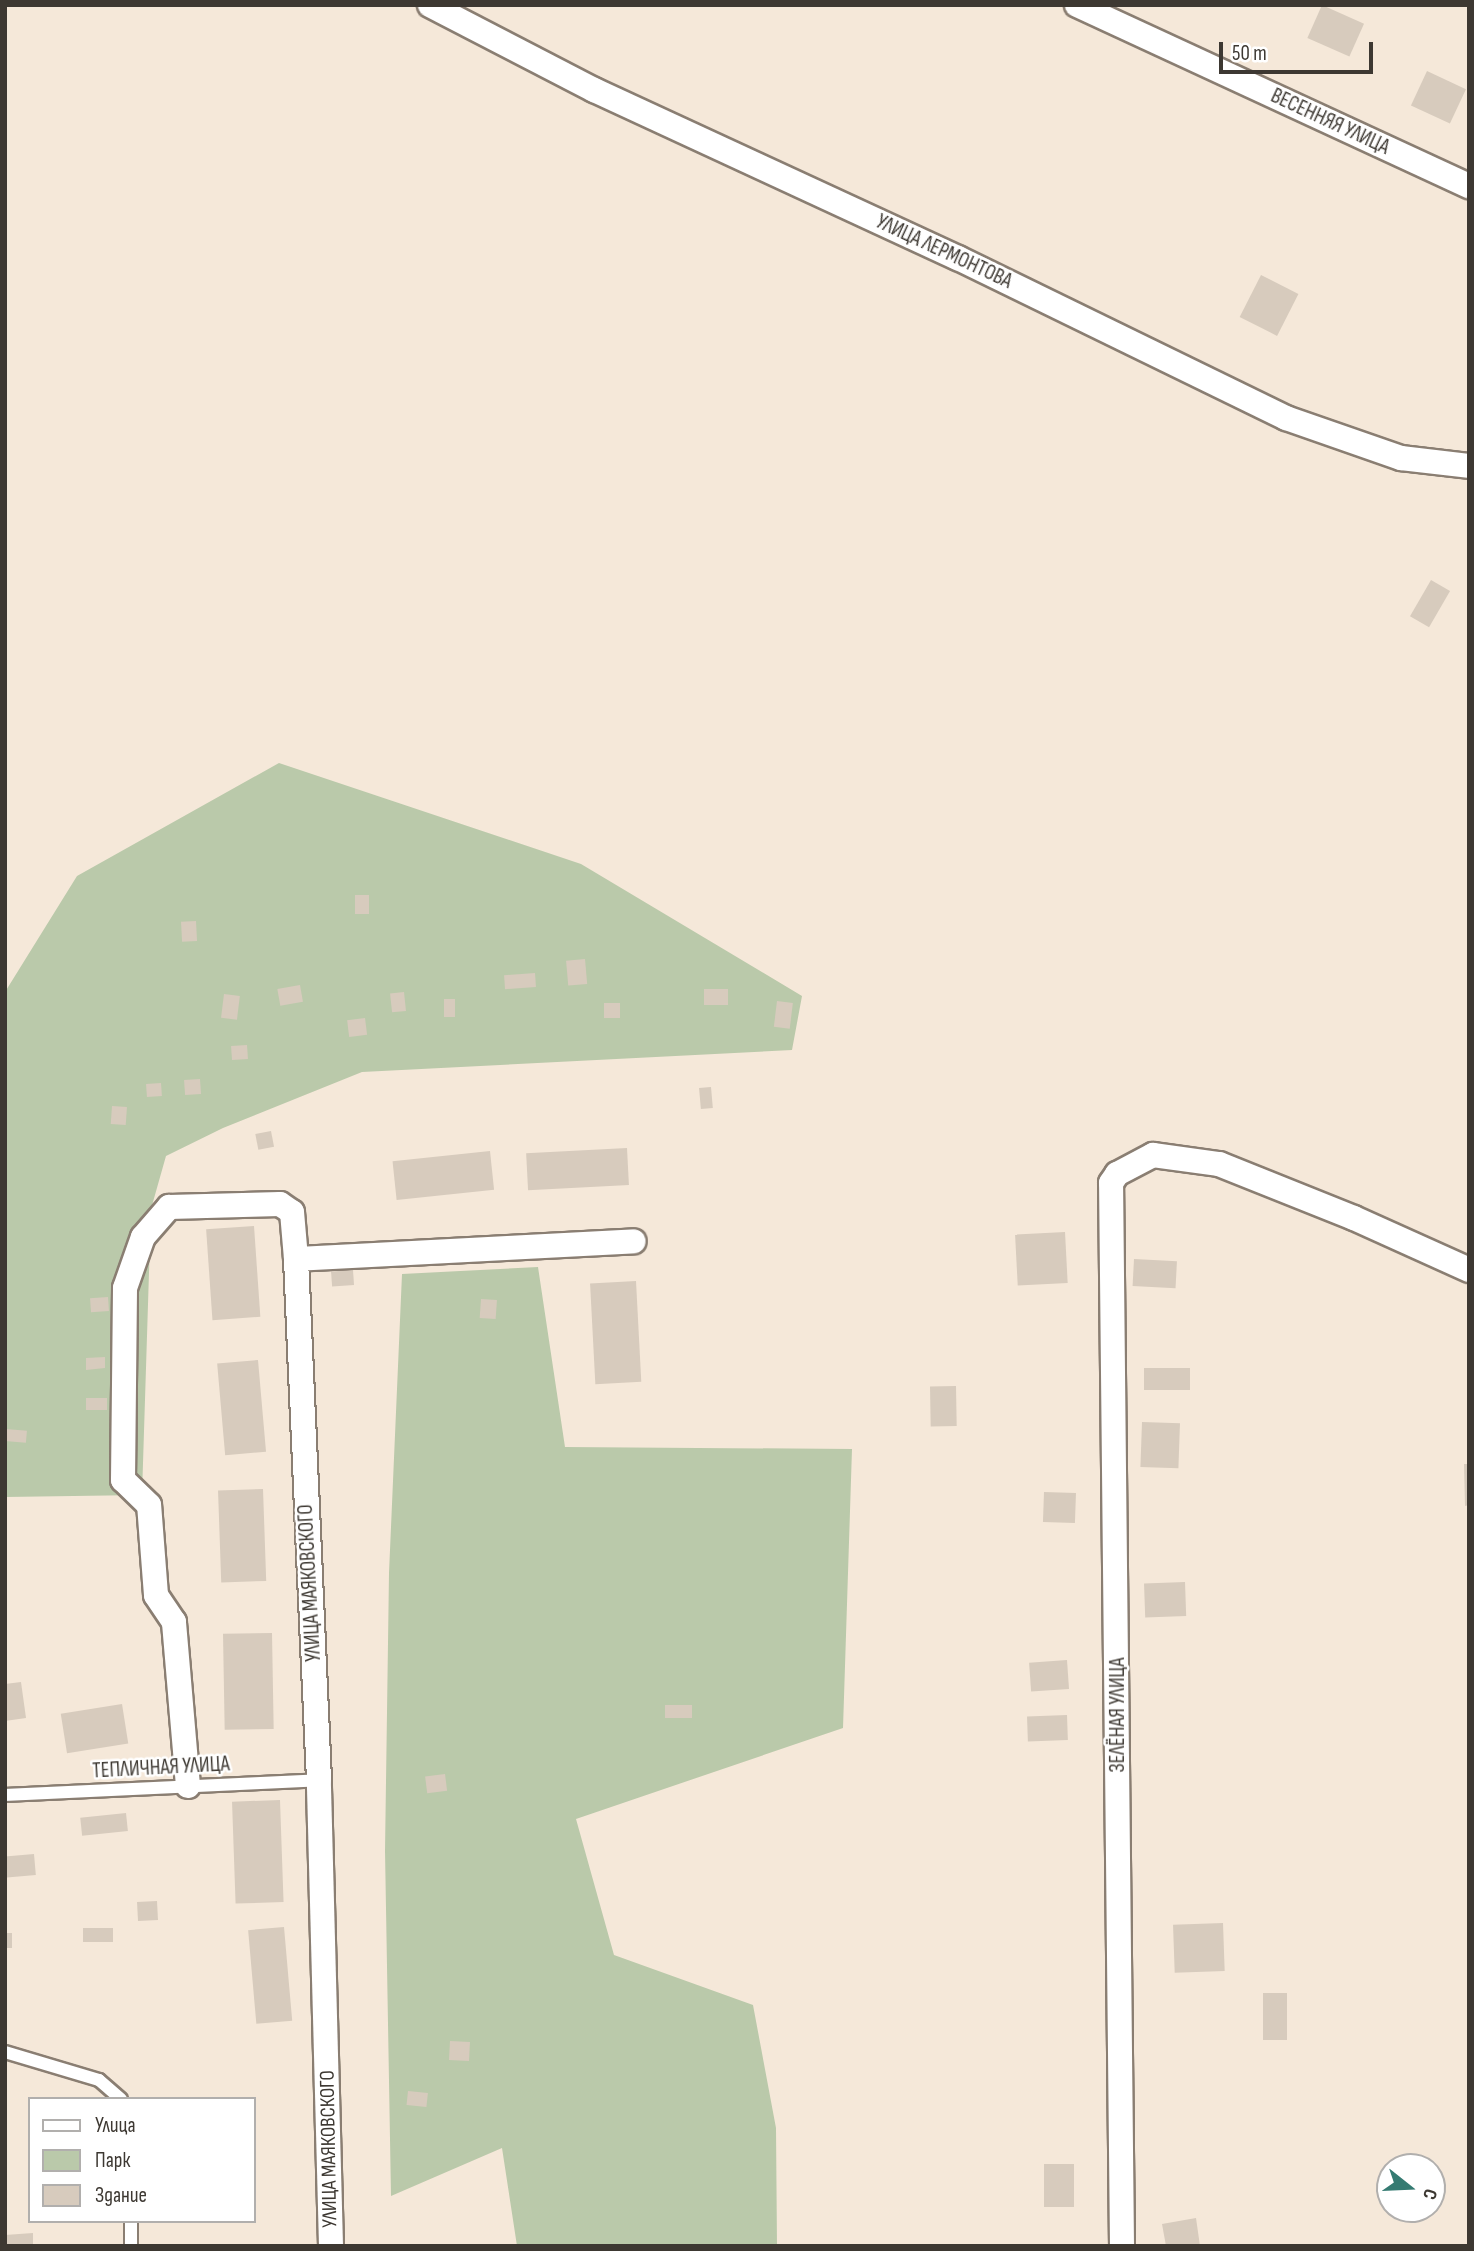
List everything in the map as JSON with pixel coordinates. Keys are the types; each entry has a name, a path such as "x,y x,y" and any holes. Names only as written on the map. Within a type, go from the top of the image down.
{"street":[{"name":"УЛИЦА ЛЕРМОНТОВА","path":"430,5 463,12 594,90 958,258 1286,418 1401,458 1469,466"},
{"name":"ВЕСЕННЯЯ УЛИЦА","path":"1077,5 1469,186"},
{"name":"ЗЕЛЁНАЯ УЛИЦА","path":"1122,2246 1111,1184 1117,1174 1153,1156 1219,1164 1354,1218 1469,1270"},
{"name":"УЛИЦА МАЯКОВСКОГО","path":"188,1786 174,1622 156,1595 149,1506 122,1480 125,1288 143,1237 169,1207 280,1204 292,1212 296,1259 319,1780 331,2246"},
{"path":"296,1259 635,1241"}],"lane":[{"name":"ТЕПЛИЧНАЯ УЛИЦА","path":"5,1795 319,1780"},
{"path":"5,2052 99,2080 119,2097"},
{"path":"131,2223 131,2246"}],"green space":[{"path":"279,763 581,864 802,996 792,1050 362,1072 223,1128 166,1156 151,1209 142,1495 5,1497 5,992 77,876"},
{"path":"538,1267 565,1447 852,1449 843,1728 576,1819 614,1955 753,2005 776,2128 777,2246 517,2246 502,2148 391,2196 385,1851 389,1573 402,1274"}],"building":[{"path":"1322,5 1364,24 1349,57 1307,38"},
{"path":"1427,71 1466,89 1450,124 1411,105"},
{"path":"1261,275 1298,294 1277,336 1240,317"},
{"path":"1431,580 1450,591 1429,627 1410,616"},
{"path":"355,895 369,895 369,914 355,914"},
{"path":"196,921 197,941 182,942 181,922"},
{"path":"585,959 587,984 568,986 566,961"},
{"path":"535,973 536,987 505,989 504,975"},
{"path":"300,985 303,1002 280,1006 277,989"},
{"path":"704,989 728,989 728,1005 704,1005"},
{"path":"404,992 406,1011 392,1012 390,993"},
{"path":"224,994 240,996 237,1020 221,1018"},
{"path":"444,999 455,999 455,1017 444,1017"},
{"path":"777,1001 793,1003 790,1029 774,1027"},
{"path":"604,1003 620,1003 620,1018 604,1018"},
{"path":"365,1018 367,1035 349,1037 347,1020"},
{"path":"247,1045 248,1059 232,1060 231,1046"},
{"path":"200,1079 201,1094 185,1095 184,1080"},
{"path":"161,1083 162,1096 147,1097 146,1084"},
{"path":"711,1087 713,1108 701,1109 699,1088"},
{"path":"112,1106 127,1107 126,1125 111,1124"},
{"path":"271,1131 274,1147 258,1150 255,1134"},
{"path":"627,1148 629,1185 528,1190 526,1153"},
{"path":"490,1151 494,1190 397,1200 393,1161"},
{"path":"254,1226 260,1317 212,1320 206,1229"},
{"path":"1065,1232 1068,1283 1018,1286 1015,1235"},
{"path":"1134,1259 1177,1261 1176,1288 1133,1286"},
{"path":"353,1270 354,1285 332,1286 331,1272"},
{"path":"636,1281 641,1382 595,1384 590,1283"},
{"path":"108,1297 109,1311 91,1312 90,1298"},
{"path":"481,1299 497,1300 496,1319 480,1318"},
{"path":"105,1357 105,1368 86,1370 86,1358"},
{"path":"258,1360 266,1452 225,1455 217,1364"},
{"path":"1144,1368 1190,1368 1190,1390 1144,1390"},
{"path":"930,1386 956,1386 957,1426 931,1426"},
{"path":"86,1398 107,1398 107,1410 86,1410"},
{"path":"1142,1422 1180,1423 1178,1468 1140,1467"},
{"path":"6,1429 27,1431 26,1443 5,1441"},
{"path":"1464,1464 1469,1464 1469,1505 1465,1506"},
{"path":"263,1489 266,1581 221,1583 218,1491"},
{"path":"1044,1492 1076,1493 1075,1523 1043,1522"},
{"path":"1185,1582 1186,1616 1145,1617 1144,1583"},
{"path":"272,1633 274,1729 225,1730 223,1634"},
{"path":"1067,1660 1069,1689 1031,1692 1029,1663"},
{"path":"21,1682 26,1718 5,1721 5,1684"},
{"path":"122,1704 128,1744 67,1753 61,1714"},
{"path":"665,1705 692,1705 692,1718 665,1718"},
{"path":"1067,1715 1068,1740 1028,1741 1027,1716"},
{"path":"445,1774 447,1791 427,1793 425,1776"},
{"path":"280,1800 284,1902 236,1904 232,1802"},
{"path":"126,1813 128,1831 82,1836 80,1818"},
{"path":"34,1854 36,1875 7,1877 5,1857"},
{"path":"157,1901 158,1920 138,1921 137,1902"},
{"path":"1223,1923 1225,1971 1175,1973 1173,1925"},
{"path":"284,1927 292,2021 256,2024 248,1930"},
{"path":"83,1928 113,1928 113,1942 83,1942"},
{"path":"5,1933 12,1933 12,1948 5,1948"},
{"path":"1263,1993 1287,1993 1287,2040 1263,2040"},
{"path":"450,2041 470,2042 469,2061 449,2060"},
{"path":"408,2091 428,2093 426,2107 407,2105"},
{"path":"1044,2164 1074,2164 1074,2207 1044,2207"},
{"path":"1196,2218 1200,2246 1166,2246 1162,2224"},
{"path":"33,2233 33,2246 5,2246 5,2235"}]}
